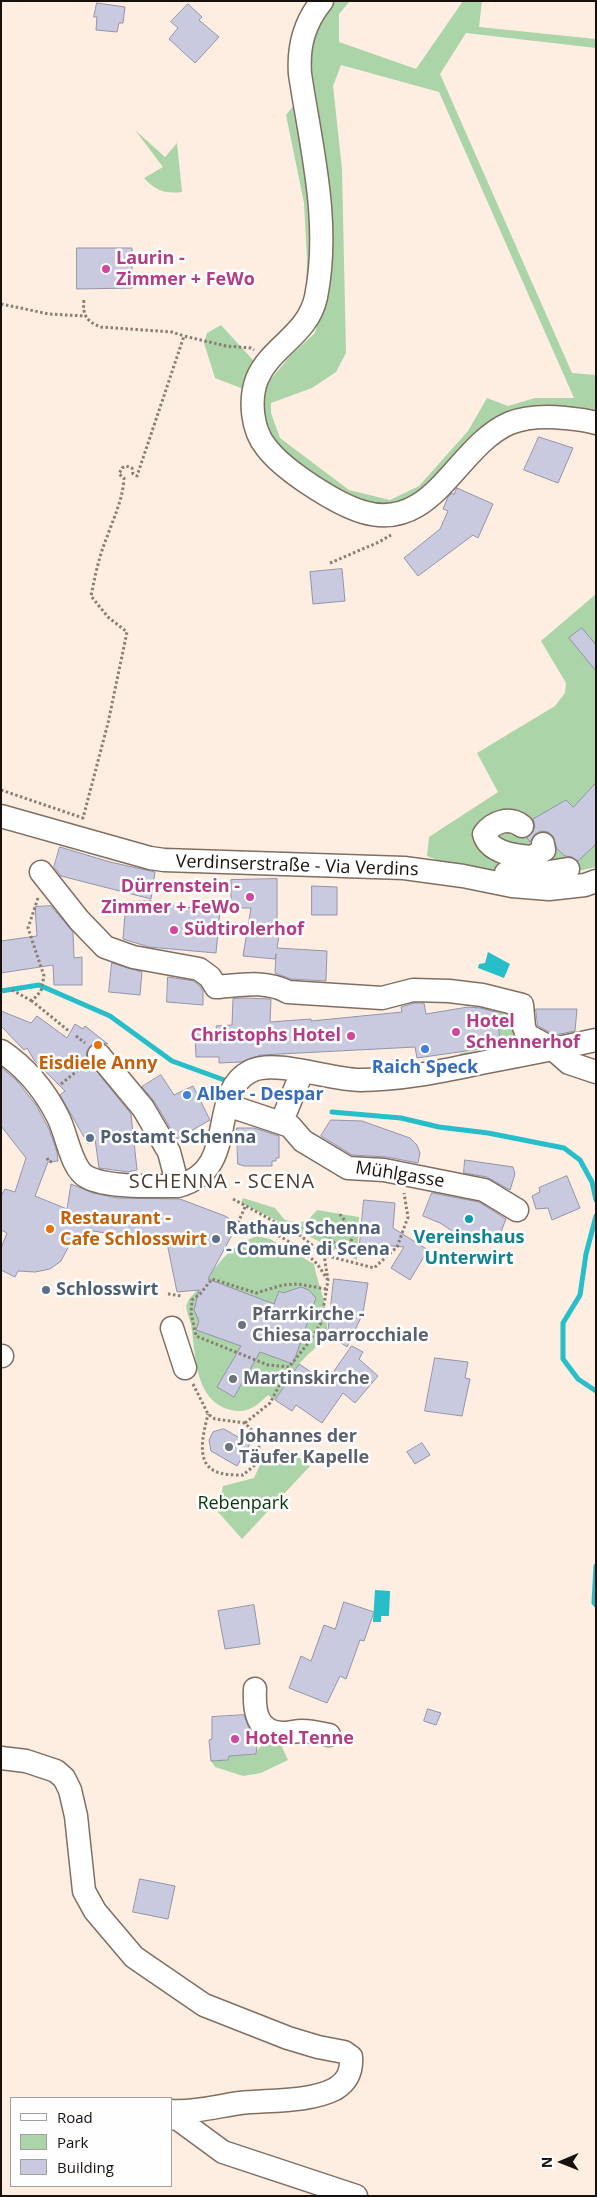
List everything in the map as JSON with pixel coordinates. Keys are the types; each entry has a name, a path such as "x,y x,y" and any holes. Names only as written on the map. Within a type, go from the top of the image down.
{"street":[{"path":"322,1 315,10 302,37 299,54 300,74 321,206 320,262 316,298 306,321 294,336 268,361 257,379 253,413 257,432 265,447 280,462 308,482 352,509 376,516 400,514 426,501 491,435 510,424 533,416 596,423"},
{"name":"Verdinserstraße - Via Verdins","path":"1,816 150,858 164,860 404,868 463,876 512,886 549,889 585,885 596,881"},
{"path":"522,826 517,822 507,820 498,822 490,826 484,834 486,841 493,848 532,857 544,850 543,844"},
{"path":"492,872 543,872 568,869"},
{"path":"41,872 79,920 105,947 133,957 199,969 210,977 216,987 264,984 277,986 288,992 382,998 414,990 449,991 482,995 522,1005 524,1027 527,1035 553,1049 569,1063 596,1072"},
{"path":"1,1051 26,1071 46,1096 66,1135 75,1165 80,1173 89,1178 105,1182 178,1186 190,1183 201,1176 212,1164 230,1098 244,1076 257,1069 273,1068 335,1078 375,1080 424,1074 596,1040"},
{"path":"94,1050 143,1108 169,1152 178,1186"},
{"path":"286,1125 284,1116 302,1072"},
{"name":"Mühlgasse","path":"230,1098 286,1125 303,1141 348,1168 384,1170 484,1190 517,1210"},
{"path":"172,1328 185,1368"},
{"path":"255,1690 257,1719 269,1731 281,1733 302,1731 329,1735"},
{"path":"1,1758 26,1761 56,1771 64,1778 70,1790 76,1816 84,1891 95,1911 134,1957 204,2005 288,2038 344,2052 351,2057 352,2067 349,2077 336,2088 320,2095 305,2098 239,2103 182,2112 172,2111"},
{"path":"172,2118 178,2119 223,2152 356,2196"}],"path":[{"path":"84,300 83,309 85,316 91,323 101,327 172,332 226,346 251,348 268,361"},
{"path":"1,304 49,314 85,316"},
{"path":"1,790 83,818 108,723 127,632 108,617 91,596 96,572 124,488 124,478 120,474 122,468 126,466 132,468 137,476 184,336"},
{"path":"330,563 391,535 402,524 410,509"},
{"path":"32,1001 41,991 44,976"},
{"path":"12,990 32,1001 70,1032"},
{"path":"76,1071 72,1061 94,1050"},
{"path":"233,1199 301,1236 324,1255 374,1268 397,1247 408,1217"},
{"path":"245,1207 238,1223 250,1224 285,1240 315,1261 328,1280"},
{"path":"325,1235 338,1246 349,1247 354,1232 338,1212"},
{"path":"324,1255 338,1246"},
{"path":"245,1424 270,1403 290,1367 321,1323 328,1280 324,1255"},
{"path":"290,1367 268,1365 196,1336 190,1313 192,1300 200,1294 212,1279 256,1294 283,1285 298,1284 326,1289"},
{"path":"168,1294 182,1296"},
{"path":"185,1368 208,1414 215,1419 245,1424 257,1436 259,1448 254,1465 244,1476 218,1473 207,1465 203,1455 202,1438 208,1414"}],"green space":[{"path":"335,1 350,1 339,14 339,42 416,69 463,1 482,1 479,27 596,39 596,48 466,33 440,74 572,373 596,375 596,414 562,406 525,411 425,494 389,509 351,502 271,445 258,411 261,395 271,379 290,356 315,333 321,310 308,53 323,15","holes":["341,65 439,92 574,398 535,398 508,406 487,398 468,431 419,486 390,500 349,490 280,438 271,413 271,403 312,388 336,372 346,353 342,169 333,86"]},
{"path":"297,101 315,250 306,295 307,259 304,203 286,115"},
{"path":"135,130 165,157 177,143 182,192 161,191 144,178 163,167"},
{"path":"221,325 253,360 250,384 246,390 215,378 204,343 207,333"},
{"path":"596,594 596,867 547,878 455,867 427,856 429,837 498,792 477,753 555,706 565,693 566,683 541,641"},
{"path":"495,1002 518,1007 524,1047 461,1059 460,1053 501,1048"},
{"path":"243,1198 275,1208 285,1220 299,1223 308,1220 317,1210 359,1217 357,1260 241,1203"},
{"path":"257,1236 270,1239 314,1264 327,1314 327,1328 326,1333 316,1348 296,1368 275,1400 268,1395 251,1408 237,1411 219,1405 203,1387 196,1362 191,1324 186,1306 189,1299 226,1255 245,1241"},
{"name":"Rebenpark","path":"266,1451 291,1451 310,1466 242,1539 218,1512 223,1486 254,1478"},
{"path":"281,1729 298,1741 282,1747 288,1760 261,1773 243,1776 215,1767 211,1761 228,1760 229,1756 256,1754 258,1749"}],"water":[{"path":"488,952 510,964 504,978 478,968 479,964 485,963"},
{"path":"375,1590 390,1591 389,1616 381,1616 381,1622 373,1622"}],"building":[{"path":"97,3 125,7 123,23 119,23 117,32 96,30 97,17 94,17"},
{"path":"188,4 202,17 199,20 219,37 195,63 169,39 178,28 171,22"},
{"path":"77,248 132,248 132,288 77,289"},
{"path":"539,437 573,448 558,483 524,470"},
{"path":"457,488 493,504 478,538 473,535 418,576 404,558 440,529 448,511 443,509 448,497 452,493 454,494"},
{"path":"342,569 345,601 313,604 310,572"},
{"path":"582,628 596,645 596,671 569,638"},
{"path":"596,783 596,844 578,861 572,857 565,856 557,849 553,836 548,832 541,831 535,834 530,842 527,838 533,832 535,826 533,819 566,800 573,807"},
{"path":"60,847 110,862 155,872 151,899 61,876 54,867"},
{"path":"277,879 277,922 281,923 277,948 327,951 326,981 291,979 275,973 276,954 275,959 243,956 251,908 231,908 231,880"},
{"path":"312,886 337,887 337,915 312,915"},
{"path":"151,901 150,903 220,911 216,953 149,947 123,939 126,902"},
{"path":"51,906 73,932 74,958 82,957 82,985 54,985 53,965 1,973 1,941 37,936 35,907"},
{"path":"112,963 142,972 140,995 109,992"},
{"path":"168,977 194,981 203,991 203,1005 167,1002"},
{"path":"233,999 271,999 270,1022 311,1019 311,1021 402,1012 401,1007 414,1003 424,1003 426,1014 468,1007 480,1008 496,1012 501,1046 417,1058 415,1047 261,1055 241,1062 219,1063 219,1057 196,1057 195,1032 217,1031 216,1026 232,1025"},
{"path":"536,1009 577,1009 575,1031 555,1035 538,1026"},
{"path":"1,1011 31,1023 37,1016 67,1038 75,1024 83,1029 85,1026 108,1044 97,1042 91,1045 87,1050 86,1058 131,1114 137,1170 128,1172 99,1168 95,1139 88,1144 60,1095 65,1091 34,1060 27,1048 24,1050 1,1026"},
{"path":"1,1067 17,1081 36,1105 49,1129 57,1152 58,1161 48,1162 35,1196 67,1209 71,1184 93,1193 117,1198 180,1199 225,1216 238,1224 208,1279 274,1304 279,1291 283,1293 301,1287 309,1290 316,1298 293,1364 260,1352 234,1397 217,1387 241,1346 196,1330 199,1321 194,1310 199,1290 177,1292 167,1243 87,1230 87,1237 73,1238 61,1261 50,1269 35,1272 18,1271 15,1277 1,1270 1,1248 7,1233 1,1230 1,1196 5,1189 15,1192 26,1158 1,1126"},
{"path":"161,1075 174,1095 193,1086 210,1120 177,1139 154,1101 142,1087"},
{"path":"331,1120 362,1121 410,1138 417,1145 420,1153 418,1163 387,1157 352,1155 321,1136"},
{"path":"237,1128 254,1128 279,1136 279,1158 276,1158 276,1161 272,1161 272,1166 244,1166 238,1164"},
{"path":"465,1160 513,1167 515,1174 510,1190 487,1177 464,1173"},
{"path":"567,1176 580,1208 552,1220 548,1208 536,1209 532,1196 540,1192 539,1188"},
{"name":"Vereinshaus Unterwirt","path":"432,1193 479,1202 506,1219 497,1242 469,1242 440,1223 423,1216"},
{"path":"364,1200 395,1203 393,1228 428,1250 410,1280 391,1268 404,1247 360,1243"},
{"path":"334,1279 368,1283 363,1313 347,1347 328,1334"},
{"path":"352,1346 363,1352 359,1359 378,1376 355,1403 343,1393 322,1423 296,1405 292,1411 275,1400 299,1364 326,1382"},
{"path":"435,1358 468,1362 465,1378 470,1379 462,1416 425,1411"},
{"name":"Johannes der Täufer Kapelle","path":"224,1429 250,1444 237,1466 211,1451 209,1440 213,1432"},
{"path":"422,1443 430,1455 415,1464 407,1452"},
{"path":"344,1602 374,1612 364,1641 360,1640 346,1679 340,1676 327,1703 289,1688 301,1656 311,1661 324,1625 335,1629"},
{"path":"254,1605 260,1644 225,1649 218,1611"},
{"path":"428,1709 441,1713 436,1725 424,1721"},
{"path":"244,1715 250,1731 258,1738 256,1754 229,1756 228,1760 211,1761 209,1740 212,1739 212,1717"},
{"path":"140,1879 175,1886 168,1919 133,1912"}],"waterway":[{"path":"1,991 39,985 110,1016 172,1061 227,1081"},
{"path":"332,1112 401,1118 439,1127 488,1133 564,1148 580,1160 592,1182 596,1200"},
{"path":"596,1216 586,1254 580,1295 563,1323 563,1359 578,1379 596,1391"},
{"path":"596,1566 594,1603 596,1605"}],"place":[{"name":"Laurin - Zimmer + FeWo","path":"106,269"},
{"name":"Dürrenstein - Zimmer + FeWo","path":"250,897"},
{"name":"Südtirolerhof","path":"174,930"},
{"name":"Hotel Schennerhof","path":"456,1032"},
{"name":"Christophs Hotel","path":"351,1036"},
{"name":"Eisdiele Anny","path":"98,1045"},
{"name":"Raich Speck","path":"425,1049"},
{"name":"Alber - Despar","path":"187,1095"},
{"name":"Postamt Schenna","path":"90,1138"},
{"name":"Vereinshaus Unterwirt","path":"469,1219"},
{"name":"Restaurant - Cafe Schlosswirt","path":"50,1229"},
{"name":"Rathaus Schenna - Comune di Scena","path":"216,1239"},
{"name":"Schlosswirt","path":"46,1290"},
{"name":"Pfarrkirche - Chiesa parrocchiale","path":"242,1325"},
{"name":"Martinskirche","path":"233,1379"},
{"name":"Johannes der Täufer Kapelle","path":"229,1447"},
{"name":"Hotel Tenne","path":"235,1739"}],"district":[{"name":"SCHENNA - SCENA","path":"222,1182"}]}
